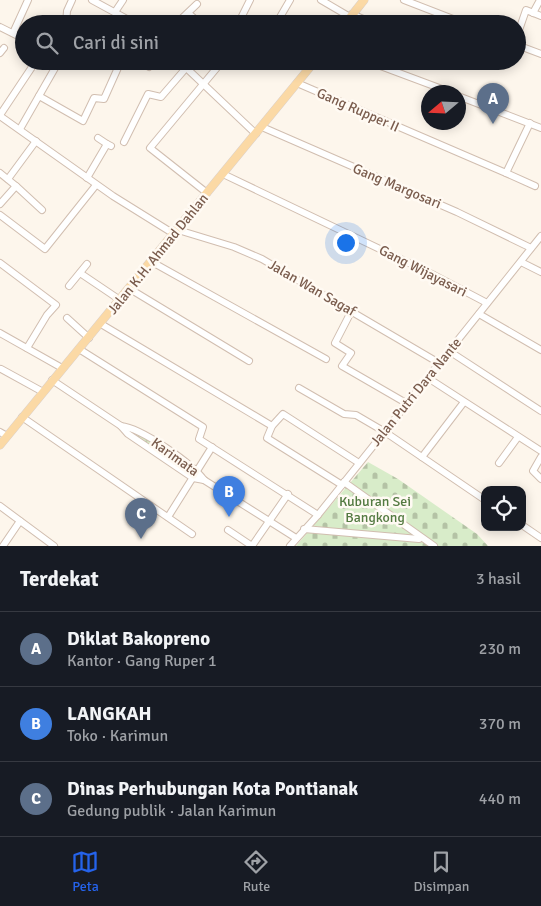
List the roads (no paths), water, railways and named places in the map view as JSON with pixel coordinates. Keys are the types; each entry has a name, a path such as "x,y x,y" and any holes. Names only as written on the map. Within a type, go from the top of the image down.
{"main road":[{"path":"352,15 364,0"},
{"name":"Jalan K.H. Ahmad Dahlan","path":"0,445 4,434 22,417 101,324 308,70"}],"street":[{"path":"21,15 28,0"},
{"path":"67,15 72,0"},
{"path":"92,0 120,15"},
{"path":"115,12 124,0"},
{"path":"242,15 250,0"},
{"path":"281,15 290,0"},
{"path":"321,0 344,15"},
{"path":"404,0 443,15"},
{"path":"533,13 540,0"},
{"path":"188,13 197,4"},
{"path":"524,15 526,10 541,16"},
{"path":"0,27 13,33 15,29"},
{"path":"526,48 541,54"},
{"path":"0,115 30,70"},
{"path":"20,129 54,70"},
{"path":"39,96 83,121 94,99 104,99 117,70"},
{"path":"124,142 146,96 150,93 161,97 184,70"},
{"path":"188,70 256,134"},
{"path":"207,193 150,148 214,70"},
{"path":"391,70 431,85"},
{"name":"Gang Rupper II","path":"297,83 534,186"},
{"path":"466,99 541,128"},
{"name":"Jalan Wan Sagaf","path":"0,115 96,185 176,232 234,247 262,259 438,363"},
{"path":"506,174 530,123"},
{"name":"Gang Margosari","path":"262,127 457,212 531,248"},
{"path":"87,178 109,145 98,138"},
{"path":"8,179 36,141"},
{"path":"0,173 42,210"},
{"name":"Gang Wijayasari","path":"223,174 432,274 487,303"},
{"path":"0,215 46,249 96,185"},
{"path":"0,204 16,186"},
{"name":"Jalan Putri Dara Nante","path":"290,546 318,515 541,236"},
{"path":"152,262 326,360"},
{"path":"521,262 541,272"},
{"path":"0,263 56,305 47,315 27,348"},
{"path":"70,286 87,264"},
{"path":"80,272 120,300"},
{"path":"130,289 249,361"},
{"path":"352,312 335,343 351,353 342,366 406,403"},
{"path":"479,314 541,350"},
{"path":"67,318 89,338"},
{"path":"101,324 272,426"},
{"path":"0,333 62,368"},
{"path":"79,349 203,427 198,437 318,515"},
{"path":"449,350 541,411"},
{"path":"1,369 43,392"},
{"path":"428,378 541,451"},
{"name":"Karimata","path":"52,380 121,426 132,427 198,471 204,480 296,538"},
{"path":"299,388 344,414 356,415 385,432 481,497"},
{"path":"422,457 464,402"},
{"path":"359,463 283,414 266,436 343,484 420,540 434,546"},
{"path":"22,417 192,534"},
{"path":"121,426 128,434 193,478 204,480"},
{"path":"499,463 518,437"},
{"path":"168,517 212,446"},
{"path":"541,457 533,471 541,479"},
{"path":"228,530 252,546 288,494"},
{"path":"0,506 54,546"},
{"path":"3,546 20,521"},
{"path":"526,528 541,538"},
{"path":"304,529 420,540"},
{"path":"39,546 44,538"}],"place":[{"name":"Diklat Bakopreno","path":"493,124"},
{"name":"LANGKAH","path":"229,517"},
{"name":"Dinas Perhubungan Kota Pontianak","path":"141,539"}],"park label":[{"name":"Kuburan Sei Bangkong","path":"375,510"}]}
